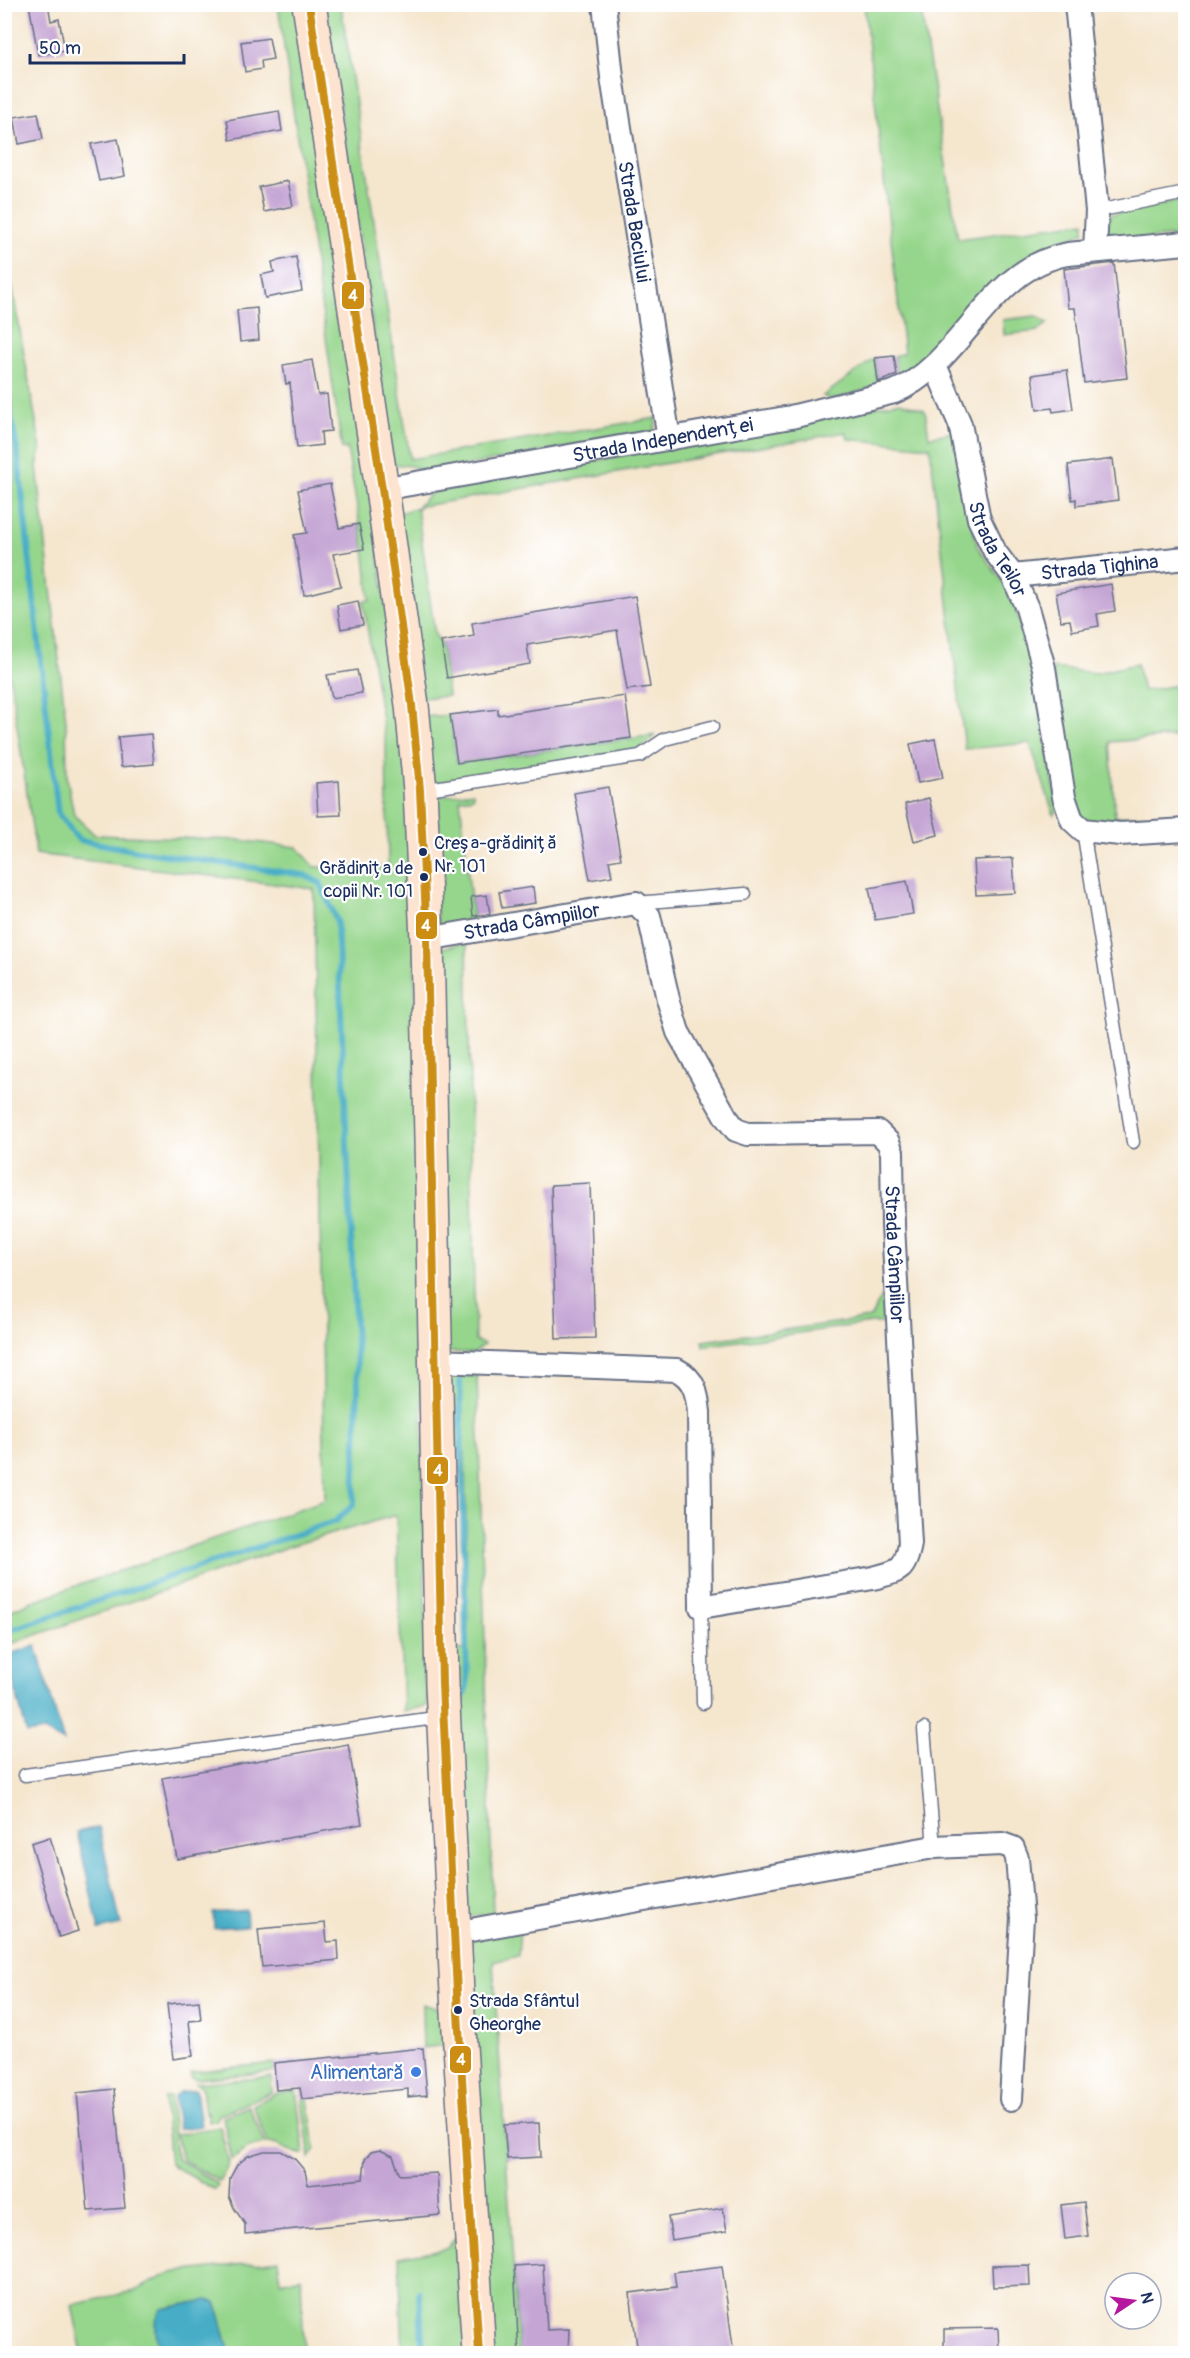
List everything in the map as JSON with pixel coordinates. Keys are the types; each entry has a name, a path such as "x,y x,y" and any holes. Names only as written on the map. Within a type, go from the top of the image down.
{"main road":[{"path":"309,4 382,489 412,705 420,790 427,939 443,1716 479,2354"}],"street":[{"name":"Strada Baciului","path":"604,4 612,77 669,439"},
{"path":"1076,4 1097,211 1095,250"},
{"path":"935,365 1002,290 1036,263 1052,256 1095,250 1185,243"},
{"name":"Strada Independenței","path":"382,489 791,417 894,392 909,386 935,365"},
{"name":"Strada Teilor","path":"935,365 960,424 980,519 995,552 1013,576 1028,608 1044,668 1064,797 1072,820 1083,830"},
{"name":"Strada Tighina","path":"1013,576 1185,558"},
{"path":"1083,830 1120,834 1185,830"},
{"name":"Strada Câmpiilor","path":"427,939 636,903 650,915 661,969 678,1032 726,1117 736,1130 748,1134 878,1132 888,1142 892,1152 909,1544 906,1563 897,1572 873,1578 701,1607"},
{"path":"435,1362 677,1370 687,1375 698,1396 699,1412 701,1607"},
{"path":"454,1933 934,1847 1002,1844 1013,1848 1017,1858 1022,1918 1011,2098"}],"lane":[{"path":"1097,211 1185,193"},
{"path":"420,790 640,756 665,739 712,727"},
{"path":"1083,830 1133,1142"},
{"name":"Strada Câmpiilor","path":"636,903 745,894"},
{"path":"701,1607 704,1703"},
{"path":"25,1775 443,1716"},
{"path":"924,1729 934,1847"}],"green space":[{"path":"278,5 302,5 412,791 427,1706 403,1711 396,1515 290,1546 5,1646 5,1613 30,1602 325,1500 314,889 36,854 5,645 4,241 41,450 37,466 66,722 67,778 74,815 95,835 238,840 297,847 315,867 388,867 386,745 363,601 370,600 364,549 347,448 342,449"},
{"path":"325,5 341,5 410,459 657,418 654,432 428,472 411,466 393,464"},
{"path":"864,5 920,5 958,239 1084,222 1084,232 1051,247 1008,272 938,347 898,383 894,356 904,353"},
{"path":"1185,200 1185,235 1118,242 1105,234 1103,216"},
{"path":"1036,316 1048,323 1038,331 1004,335 1003,320"},
{"path":"875,358 878,386 832,400 823,396"},
{"path":"900,402 925,410 929,437 953,432 977,546 1009,591 1031,655 1058,809 1054,815 1030,743 965,749 930,447 848,439 846,432 417,507 432,492"},
{"path":"417,507 435,635 441,642 448,696 422,698 397,514"},
{"path":"1137,664 1143,691 1178,685 1178,699 1185,698 1185,736 1110,742 1115,817 1185,813 1185,822 1116,829 1084,820 1073,807 1053,668 1096,673"},
{"path":"450,715 457,763 655,735 639,750 429,785 422,717"},
{"path":"473,792 473,797 460,799 473,920 438,927 430,798"},
{"path":"467,942 475,1341 484,1344 474,1353 444,1352 438,949"},
{"path":"888,1286 890,1323 872,1323 703,1346 703,1341 870,1318"},
{"path":"445,1375 477,1376 493,1915 463,1916 448,1650 468,1650 465,1452 445,1451"},
{"path":"520,1930 518,1956 493,1962 519,2353 490,2353 466,1939"},
{"path":"422,2004 441,2009 445,2045 423,2048"},
{"path":"274,2063 272,2072 197,2079 191,2077 191,2072"},
{"path":"271,2077 272,2092 219,2115 216,2121 208,2122 202,2088 196,2083"},
{"path":"296,2090 304,2154 268,2143 253,2105 276,2093"},
{"path":"170,2097 176,2158 216,2183 218,2186 215,2190 170,2164 164,2098"},
{"path":"302,2099 308,2099 315,2149 310,2158"},
{"path":"249,2106 265,2143 246,2149 232,2160 223,2117"},
{"path":"220,2127 229,2163 220,2182 182,2159 176,2134"},
{"path":"455,2238 460,2239 468,2353 403,2353 399,2257 443,2249 449,2246"},
{"path":"278,2260 281,2282 301,2277 304,2353 82,2353 72,2305 135,2291 170,2273"}],"water":[{"path":"36,1646 64,1742 44,1731 27,1734 6,1655"},
{"path":"99,1827 121,1925 99,1930 77,1832"},
{"path":"246,1910 247,1926 214,1928 213,1913"},
{"path":"196,2090 201,2126 178,2129 174,2097 179,2092"},
{"path":"207,2300 216,2302 230,2353 159,2353 156,2324 162,2309"}],"building":[{"path":"29,4 48,4 51,21 59,19 65,51 38,55"},
{"path":"269,38 273,59 261,61 262,69 245,72 241,42"},
{"path":"279,111 282,131 230,140 227,120"},
{"path":"38,113 43,139 19,144 14,117"},
{"path":"118,139 125,176 99,181 91,144"},
{"path":"288,181 293,206 264,212 259,187"},
{"path":"296,257 302,291 265,298 261,275 274,272 272,262"},
{"path":"1114,263 1127,378 1084,383 1075,308 1068,308 1064,269"},
{"path":"257,308 259,340 240,342 237,310"},
{"path":"894,356 897,375 878,382 875,358"},
{"path":"312,360 318,395 327,394 331,431 321,432 322,445 297,448 290,383 286,384 283,365"},
{"path":"1067,370 1073,409 1053,412 1052,408 1037,410 1032,375"},
{"path":"1113,459 1118,500 1076,506 1076,499 1072,500 1068,465"},
{"path":"330,484 339,528 359,524 364,549 333,554 341,586 304,595 294,535 307,533 298,490"},
{"path":"1111,584 1115,611 1097,614 1099,626 1072,631 1070,620 1061,621 1056,593"},
{"path":"635,596 650,687 627,690 617,630 527,645 530,664 447,678 441,642 474,636 472,623"},
{"path":"358,601 363,625 341,629 337,605"},
{"path":"357,670 362,693 332,698 327,675"},
{"path":"625,696 631,738 457,763 450,715 498,709 498,715"},
{"path":"151,734 154,764 121,767 118,737"},
{"path":"935,739 943,778 918,783 910,744"},
{"path":"339,781 341,815 318,816 316,783"},
{"path":"608,787 621,859 609,861 612,876 590,880 574,793"},
{"path":"929,798 938,835 914,841 905,804"},
{"path":"1013,858 1015,893 976,895 974,860"},
{"path":"907,881 913,914 875,920 869,888"},
{"path":"533,887 535,903 502,908 499,892"},
{"path":"487,895 490,914 473,916 471,897"},
{"path":"590,1183 595,1338 556,1339 551,1185"},
{"path":"348,1744 362,1824 177,1859 162,1778"},
{"path":"50,1837 78,1931 59,1937 31,1843"},
{"path":"325,1923 327,1942 338,1941 339,1960 262,1967 258,1929"},
{"path":"199,2001 201,2020 189,2021 193,2056 173,2059 167,2004"},
{"path":"423,2048 427,2095 408,2097 408,2089 302,2099 300,2088 276,2090 274,2063"},
{"path":"114,2089 125,2208 88,2211 77,2093"},
{"path":"539,2123 541,2157 507,2159 504,2125"},
{"path":"380,2150 393,2156 400,2175 437,2173 440,2215 245,2234 245,2224 229,2196 230,2178 237,2165 248,2156 264,2151 281,2151 294,2158 305,2171 308,2185 363,2179 365,2159 371,2152"},
{"path":"1084,2202 1088,2236 1065,2239 1061,2205"},
{"path":"723,2208 727,2231 672,2240 668,2217"},
{"path":"543,2264 547,2330 569,2329 568,2354 519,2354 514,2266"},
{"path":"1029,2265 1030,2286 993,2287 992,2266"},
{"path":"722,2266 734,2354 638,2354 630,2293 676,2287 674,2272"},
{"path":"998,2328 999,2354 944,2354 944,2329"}],"waterway":[{"path":"4,377 18,456 58,814 79,840 138,851 304,875 320,883 337,921 358,1390 354,1504 336,1521 4,1632"},
{"path":"460,1382 467,1686 461,1701"},
{"path":"419,2292 423,2354"}],"transit line":[{"name":"4","path":"309,4 382,489 412,705 420,790 427,939 442,1685 458,2013 479,2354"}],"place":[{"name":"Creșa-grădiniță Nr. 101","path":"423,852"},
{"name":"Grădinița de copii Nr. 101","path":"424,877"},
{"name":"Strada Sfântul Gheorghe","path":"458,2010"},
{"name":"Alimentară","path":"416,2072"}]}
